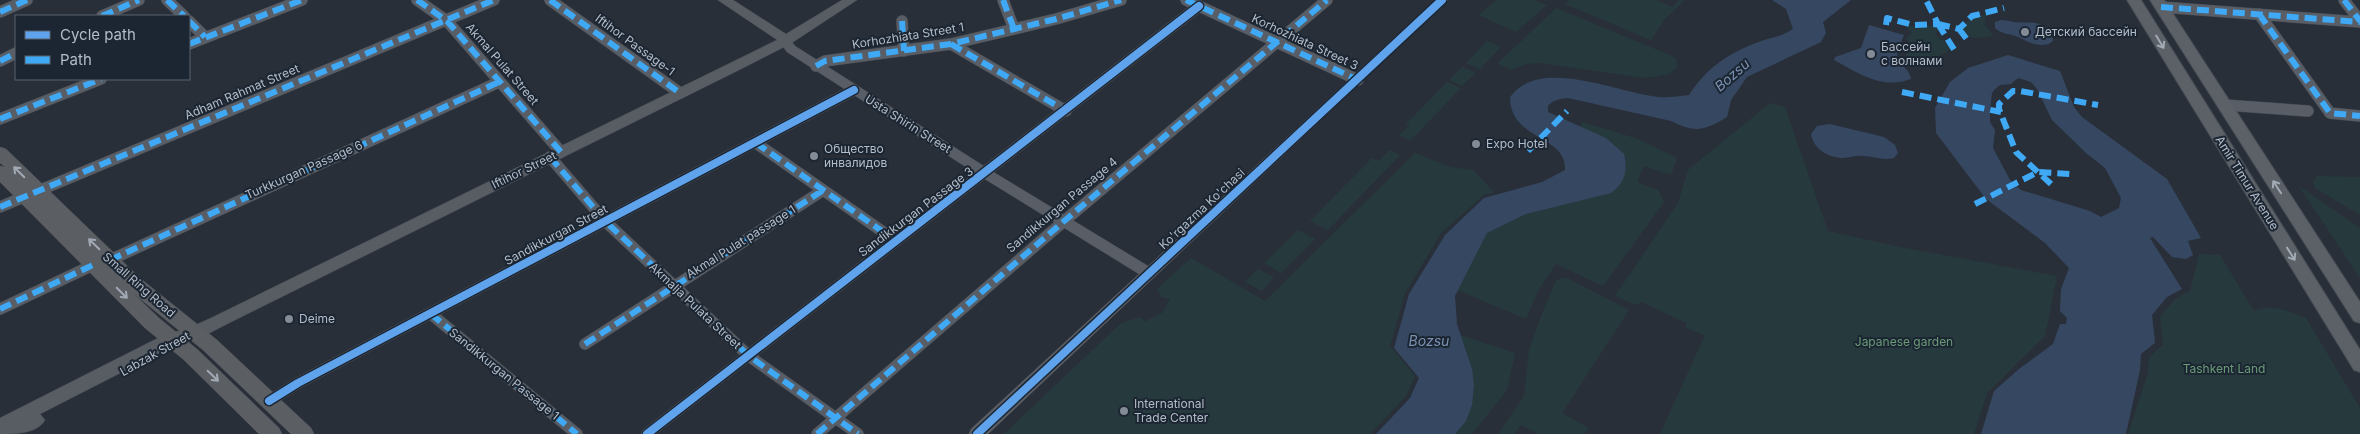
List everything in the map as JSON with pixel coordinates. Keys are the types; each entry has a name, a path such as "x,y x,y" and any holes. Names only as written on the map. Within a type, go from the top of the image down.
{"highway":[{"name":"Small Ring Road","path":"0,153 32,194 101,262 173,342 211,374 272,434"},
{"name":"Small Ring Road","path":"0,172 32,194"},
{"name":"Small Ring Road","path":"101,262 135,284 194,333 304,434"},
{"name":"Labzak Street","path":"173,342 194,333"}],"main road":[{"name":"Usta Shirin Street","path":"724,0 778,33 785,41"},
{"name":"Iftihor Street","path":"194,333 785,41 819,22 851,0"},
{"name":"Amir Timur Avenue","path":"2134,0 2360,365"},
{"name":"Amir Timur Avenue","path":"2159,3 2360,316"},
{"path":"2184,81 2211,84"},
{"name":"Labzak Street","path":"0,426 173,342"},
{"name":"Labzak Street","path":"8,434 173,342"}],"street":[{"path":"0,12 27,0"},
{"path":"104,15 139,0"},
{"path":"167,0 183,15"},
{"path":"190,44 302,0"},
{"name":"Akmal Pulat Street","path":"417,0 447,21 499,82 556,155"},
{"name":"Adham Rahmat Street","path":"0,207 494,0"},
{"name":"Iftihor Passage-1","path":"550,0 680,93"},
{"path":"1003,0 1014,29"},
{"name":"Korhozhiаta Street 1","path":"816,66 825,61 951,44 1056,19 1121,0"},
{"name":"Korhozhiаta Street 3","path":"1186,0 1358,80"},
{"name":"Sandikkurgаn Passage 4","path":"818,434 1063,222 1327,0"},
{"name":"Ko'rgazma Ko'chasi","path":"977,434 1442,0"},
{"path":"2344,0 2360,21"},
{"path":"2159,3 2259,14 2360,21"},
{"name":"Sandikkurgan Passage 3","path":"647,434 1199,6"},
{"path":"2259,14 2332,113 2360,116"},
{"path":"902,21 904,51"},
{"path":"190,22 205,37"},
{"name":"Usta Shirin Street","path":"785,41 791,49 816,66 1148,274"},
{"path":"951,44 1066,111"},
{"path":"0,61 15,54"},
{"path":"0,119 98,80"},
{"name":"Turkkurgan Passage 6","path":"0,309 499,82"},
{"name":"Sandikkurgаn Street","path":"269,401 298,383 854,90"},
{"path":"2225,105 2308,111"},
{"path":"756,143 896,241"},
{"name":"Akmalja Pulata Street","path":"556,155 606,222 672,286 749,356 858,434"},
{"name":"Akmal Pulat passage 1","path":"585,344 672,286 822,191"},
{"name":"Sandikkurgаn Passage 1","path":"431,314 577,434"}],"green space":[{"path":"1496,0 1535,0 1547,5 1516,32 1479,15"},
{"path":"1569,0 1656,0 1672,7 1679,0 1685,0 1665,19 1651,40 1565,4"},
{"path":"1556,8 1672,56 1676,59 1677,67 1670,74 1645,78 1539,63 1527,64 1510,70 1498,63"},
{"path":"1988,15 1984,18 1986,20 1984,24 1994,36 1975,38 1964,32 1961,27 1971,18"},
{"path":"1909,26 1937,26 1940,29 1935,33 1951,49 1920,68 1912,67 1906,60 1906,45 1909,41 1906,39 1912,32 1908,30"},
{"path":"1487,41 1501,47 1480,69 1466,63"},
{"path":"1462,67 1476,73 1462,86 1449,80"},
{"path":"1447,82 1461,88 1410,141 1399,135 1409,126 1406,124"},
{"name":"Japanese garden","path":"1770,103 1785,107 1828,231 1900,247 2057,276 2045,336 1987,393 1974,434 1660,434 1705,335 1686,328 1686,323 1642,302 1636,305 1615,296 1678,203 1688,170"},
{"path":"1583,122 1638,139 1677,158 1671,175 1644,166 1637,182 1658,190 1664,202 1603,286 1556,264 1539,289 1526,319 1458,290 1487,233 1526,214 1563,204 1606,138 1580,127"},
{"path":"1389,150 1400,155 1328,230 1310,221 1372,158 1379,161"},
{"path":"1415,153 1450,167 1473,170 1494,192 1484,195 1441,233 1405,293 1390,346 1415,376 1406,396 1370,434 1004,434 1121,323 1141,317 1144,322 1162,313 1170,299 1161,297 1157,289 1191,258 1265,301"},
{"path":"2317,176 2360,177 2360,215 2315,188 2313,183"},
{"path":"2299,186 2360,228 2360,278"},
{"path":"1298,230 1315,239 1281,273 1264,263"},
{"name":"Tashkent Land","path":"2199,254 2220,255 2254,311 2273,308 2306,318 2360,408 2360,434 2128,434 2148,373 2149,357 2163,345 2160,317 2175,299 2190,291"},
{"path":"1258,269 1274,277 1262,291 1245,282"},
{"path":"1562,278 1569,279 1629,310 1562,413 1589,428 1584,434 1539,434 1521,425 1514,434 1498,434 1524,396 1529,350 1556,281"},
{"path":"1460,335 1515,353 1507,390 1472,434 1455,434 1470,410 1473,398 1472,374"}],"water":[{"name":"Bozsu","path":"1772,0 1851,0 1823,22 1826,33 1821,42 1747,77 1731,100 1727,117 1706,128 1693,129 1671,121 1568,98 1556,100 1548,106 1548,112 1606,138 1624,154 1626,166 1620,185 1611,193 1526,214 1487,233 1455,296 1457,324 1472,369 1474,386 1472,405 1466,421 1455,434 1376,434 1410,398 1419,378 1394,348 1409,294 1445,235 1484,198 1542,182 1565,170 1563,159 1557,150 1519,122 1512,111 1510,97 1523,85 1540,79 1559,78 1601,84 1658,97 1689,95 1712,68 1730,55 1793,29 1786,9"},
{"name":"Детский бассейн","path":"2001,20 2038,23 2052,33 2053,41 2049,44 2040,45 2000,32 1995,28 1995,22"},
{"name":"Бассейн с волнами","path":"1869,25 1904,35 1897,54 1911,79 1900,82 1880,81 1861,75 1834,60 1835,57 1861,48"},
{"path":"2008,55 2060,71 2074,107 2082,117 2167,179 2201,238 2188,241 2193,255 2186,259 2172,257 2153,237 2150,238 2182,289 2167,297 2152,315 2155,343 2141,354 2140,370 2126,434 1981,434 1994,391 2019,369 2053,344 2060,324 2066,324 2067,318 2060,311 2061,289 2069,268 2045,243 1986,199 1936,133 1935,108 1950,82 1968,68","holes":["2018,78 2031,82 2037,89 2052,120 2086,153 2105,168 2121,198 2119,208 2101,217 2090,211 2021,190 2010,180 1993,148 1995,130 1990,122 1992,93 2000,85 2011,84"]},
{"path":"1830,124 1884,137 1895,145 1898,153 1894,158 1886,159 1867,156 1838,158 1822,152 1815,144 1811,134 1817,126"}],"marked path":[{"path":"0,12 27,0"},
{"path":"104,15 139,0"},
{"path":"167,0 183,15"},
{"path":"190,44 302,0"},
{"path":"417,0 447,21 561,152"},
{"path":"0,207 494,0"},
{"path":"550,0 680,93"},
{"path":"1003,0 1014,29"},
{"path":"816,66 825,61 951,44 1056,19 1121,0"},
{"path":"1186,0 1358,80"},
{"path":"817,434 1063,222 1327,0"},
{"path":"1886,25 1887,18 1913,25 1938,24 1926,0"},
{"path":"2344,0 2360,21"},
{"path":"2161,7 2360,22"},
{"path":"1938,24 1959,29 1972,16 2004,8"},
{"path":"2259,14 2330,113 2360,116"},
{"path":"902,21 904,51"},
{"path":"190,22 205,37"},
{"path":"1938,24 1955,51"},
{"path":"1959,29 1969,42"},
{"path":"951,44 1066,111"},
{"path":"0,61 15,54"},
{"path":"0,119 98,80"},
{"path":"110,260 499,82"},
{"path":"2051,184 2016,152 1999,109 1999,104 2013,91 2020,91 2098,105"},
{"path":"1902,92 2001,112"},
{"path":"1528,151 1567,111"},
{"path":"756,143 896,241"},
{"path":"550,157 606,222 749,356 858,434"},
{"path":"1975,204 2038,172 2070,174"},
{"path":"585,344 822,191"},
{"path":"0,309 93,265"},
{"path":"431,314 577,434"}],"cycle path":[{"path":"977,434 1442,0"},
{"path":"647,434 1199,6"},
{"path":"269,401 298,383 854,90"}],"place":[{"name":"Детский бассейн","path":"2025,32"},
{"name":"Бассейн с волнами","path":"1871,54"},
{"name":"Expo Hotel","path":"1476,144"},
{"name":"Общество инвалидов","path":"814,156"},
{"name":"Deime","path":"289,319"},
{"name":"International Trade Center","path":"1124,411"}]}
